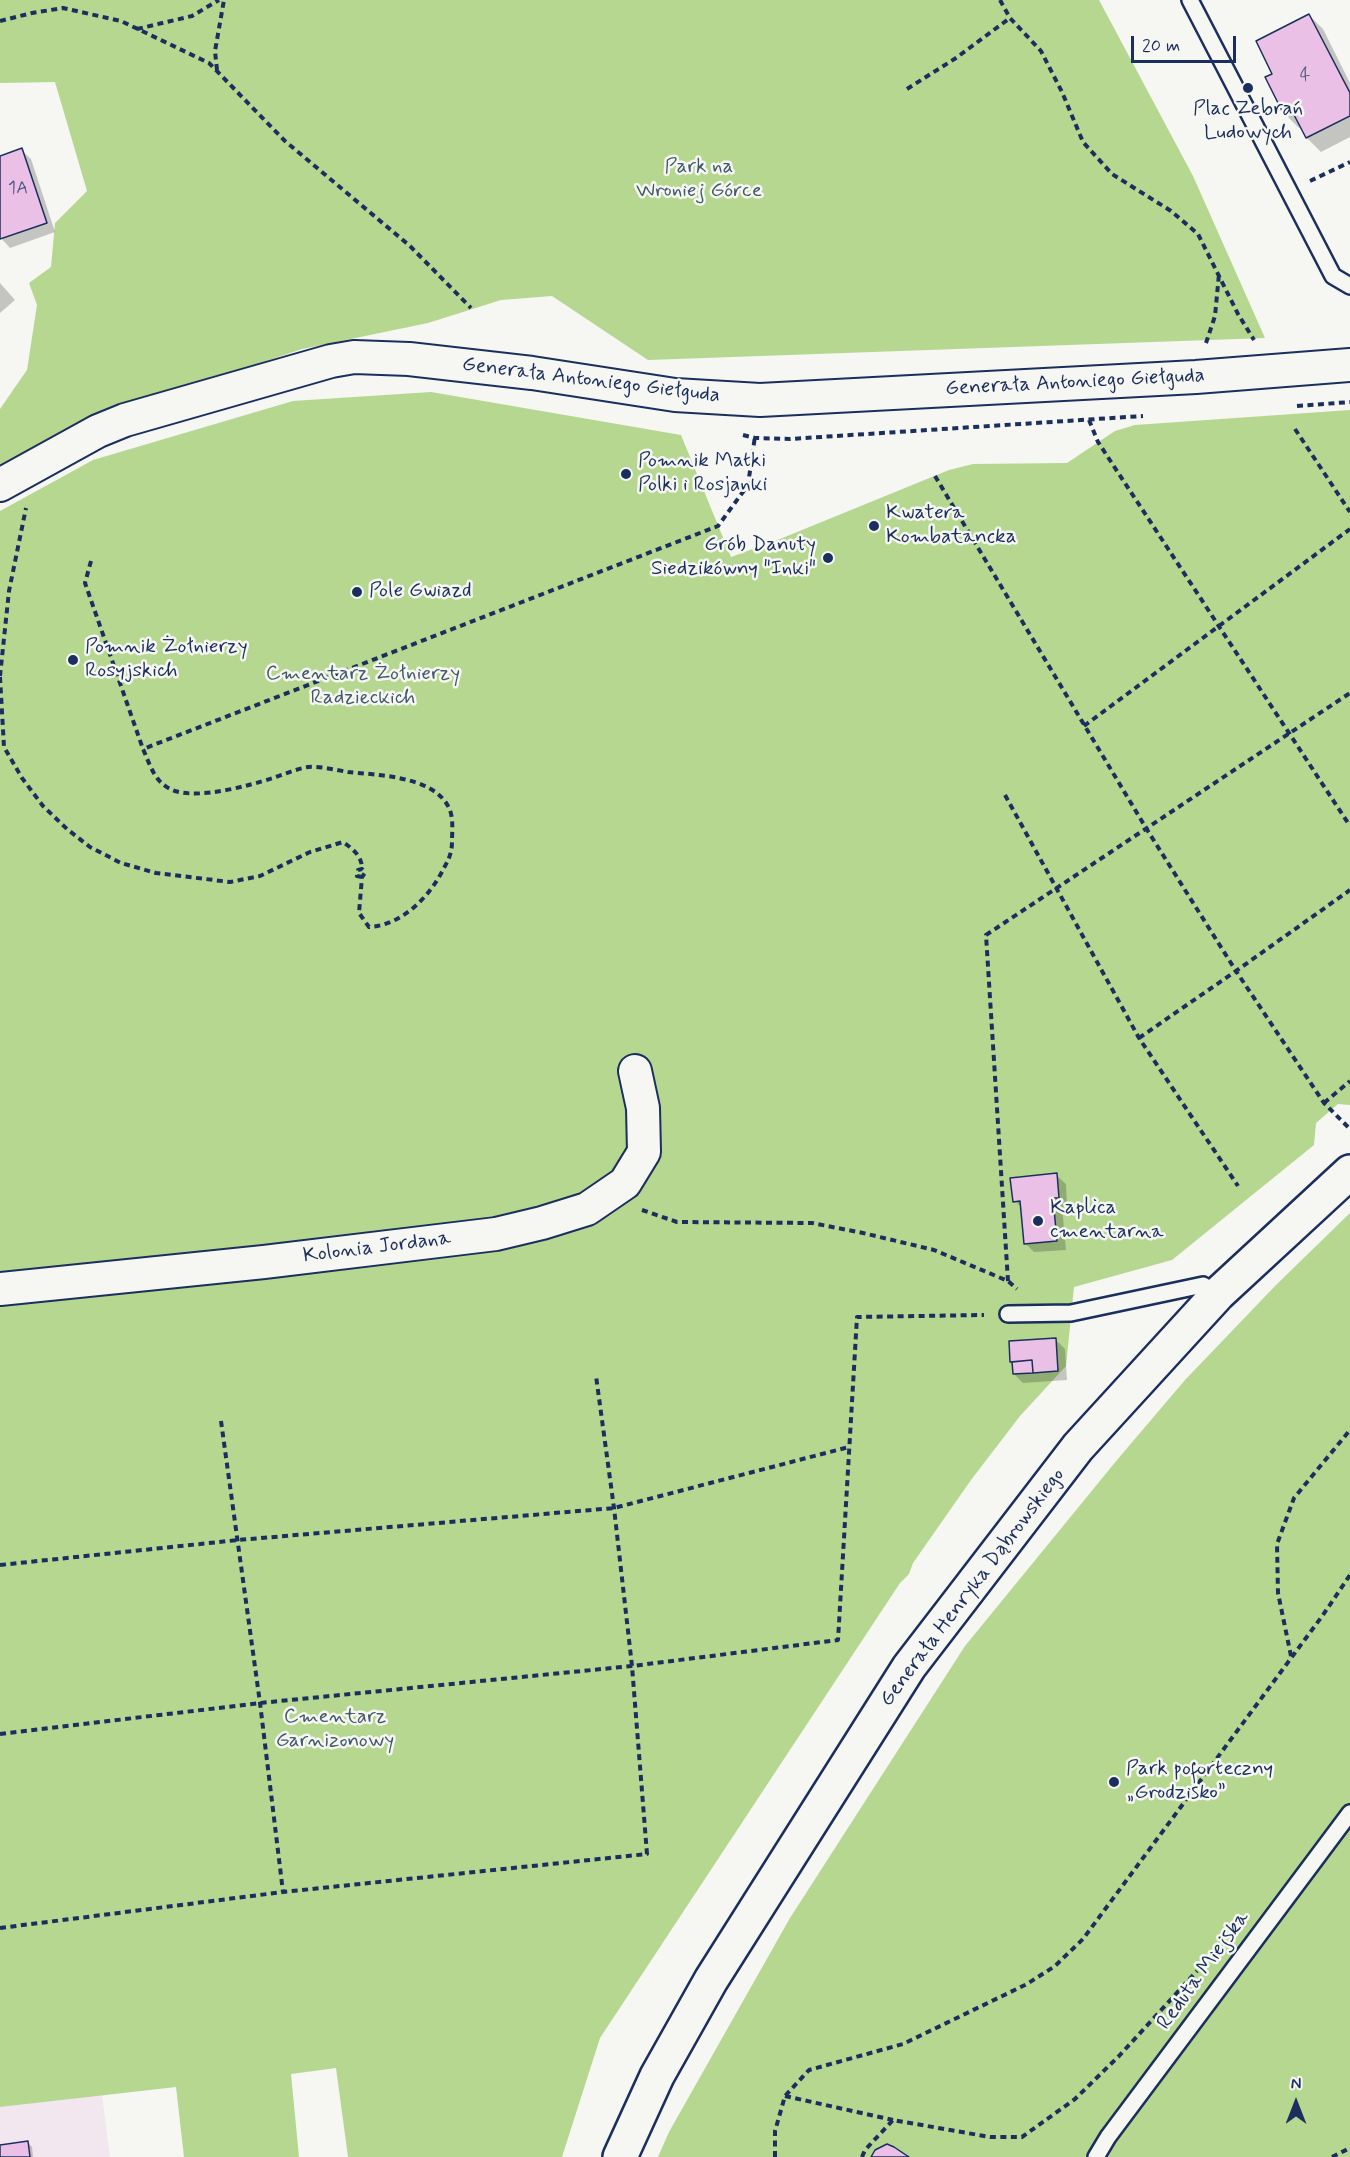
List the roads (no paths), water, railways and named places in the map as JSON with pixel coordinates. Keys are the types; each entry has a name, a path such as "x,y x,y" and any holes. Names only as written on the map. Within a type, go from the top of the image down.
{"street":[{"name":"Generała Antoniego Giełguda","path":"0,485 98,431 125,420 354,357 409,359 532,373 675,395 760,400 1196,377 1350,365"},
{"name":"Kolonia Jordana","path":"0,1289 264,1262 495,1234 587,1209 625,1183 644,1152 643,1108 635,1071"},
{"name":"Generała Henryka Dąbrowskiego","path":"620,2157 657,2076 711,1980 909,1667 1078,1447 1218,1294 1350,1172"}],"lane":[{"path":"1190,0 1333,276 1350,286"},
{"path":"1008,1314 1071,1313 1203,1286 1218,1294"},
{"name":"Reduta Miejska","path":"1096,2157 1254,1939 1350,1813"}],"place":[{"name":"Plac Zebrań Ludowych","path":"1248,88"},
{"name":"Pomnik Matki Polki i Rosjanki","path":"626,474"},
{"name":"Kwatera Kombatancka","path":"874,526"},
{"name":"Grób Danuty Siedzikówny \"Inki\"","path":"828,558"},
{"name":"Pole Gwiazd","path":"357,592"},
{"name":"Pomnik Żołnierzy Rosyjskich","path":"73,660"},
{"name":"Kaplica cmentarna","path":"1038,1221"},
{"name":"Park poforteczny „Grodzisko”","path":"1114,1782"}],"park label":[{"name":"Park na Wroniej Górce","path":"699,180"},
{"name":"Cmentarz Żołnierzy Radzieckich","path":"363,687"},
{"name":"Cmentarz Garnizonowy","path":"335,1730"}]}
